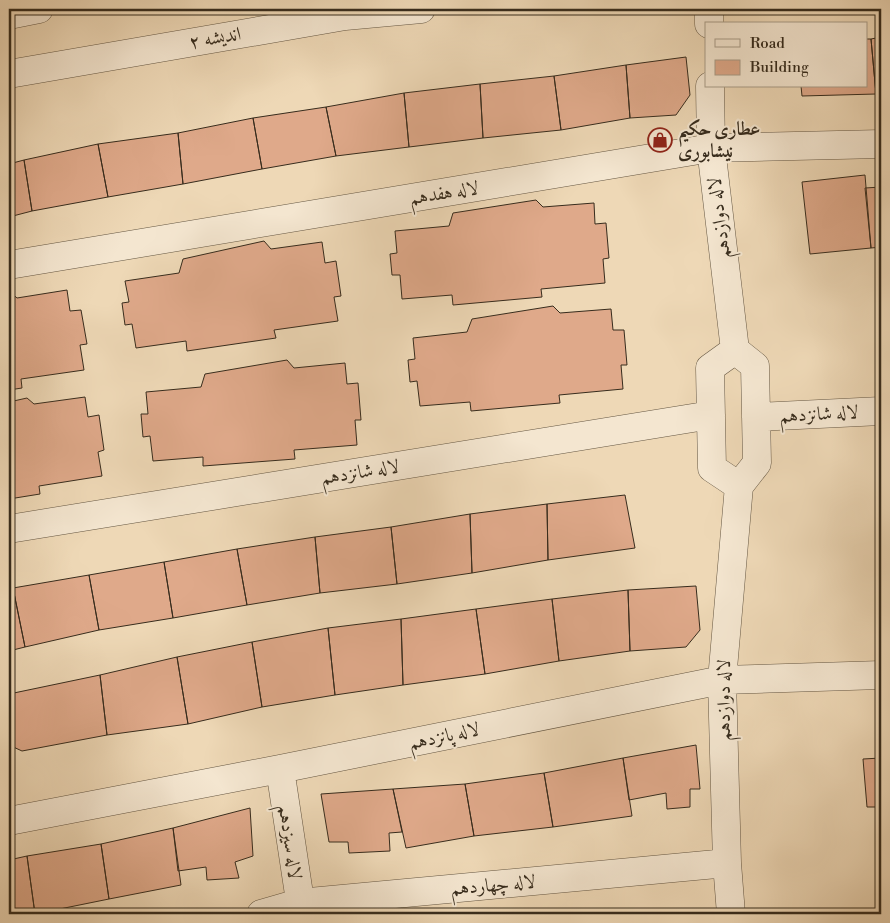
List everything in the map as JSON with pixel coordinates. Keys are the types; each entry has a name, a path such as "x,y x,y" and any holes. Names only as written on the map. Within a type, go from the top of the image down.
{"street":[{"path":"9,15 39,9"},
{"name":"اندیشه ۲","path":"9,74 345,16 410,9"},
{"path":"709,9 709,22"},
{"name":"لاله دوازدهم","path":"710,88 711,148 734,350"},
{"name":"لاله هفدهم","path":"9,265 711,148 881,144"},
{"path":"734,350 755,366 757,462 739,486 712,468 710,368 734,350"},
{"name":"لاله شانزدهم","path":"756,417 881,411"},
{"name":"لاله شانزدهم","path":"9,529 711,415"},
{"name":"لاله دوازدهم","path":"731,914 727,863 722,680 739,486"},
{"name":"لاله پانزدهم","path":"9,821 280,770 722,680 881,675"},
{"name":"لاله سیزدهم","path":"280,770 300,909"},
{"name":"لاله چهاردهم","path":"261,914 727,863"}],"building":[{"path":"881,37 881,93 876,94 871,39"},
{"path":"868,39 871,39 876,94 802,96 801,88 868,88"},
{"path":"686,57 690,95 676,115 630,118 626,65"},
{"path":"626,65 630,118 561,130 554,76"},
{"path":"554,76 561,130 483,138 480,84"},
{"path":"480,84 483,138 409,147 404,93"},
{"path":"404,93 409,147 336,156 326,107"},
{"path":"326,107 336,156 262,169 253,118"},
{"path":"253,118 262,169 183,184 178,133"},
{"path":"178,133 183,184 108,197 98,144"},
{"path":"98,144 108,197 32,211 24,160"},
{"path":"24,160 32,211 9,217 9,164"},
{"path":"865,175 871,248 810,254 802,182"},
{"path":"881,187 881,247 871,248 865,188"},
{"path":"536,200 543,207 594,203 595,224 606,223 609,258 603,259 605,283 541,289 542,297 453,305 452,295 402,299 400,275 392,275 390,254 397,253 395,231 449,226 453,213"},
{"path":"264,241 271,249 322,242 325,263 336,261 341,296 334,297 338,321 274,330 276,338 187,351 186,341 136,348 132,324 125,325 122,303 129,302 125,281 179,273 183,259"},
{"path":"67,290 70,311 81,310 87,344 80,345 84,370 21,379 22,388 9,390 9,291 17,298"},
{"path":"876,299 881,299 881,355"},
{"path":"553,306 560,313 611,309 613,330 624,330 627,365 621,365 623,389 559,395 560,403 471,411 470,402 420,406 417,381 410,382 408,360 415,359 413,338 467,332 472,319"},
{"path":"287,360 294,368 345,363 347,384 358,383 361,420 355,420 357,445 294,450 295,459 203,466 203,457 153,461 150,436 143,437 141,414 148,414 146,392 201,387 205,374"},
{"path":"85,397 88,417 99,415 104,450 98,452 102,476 39,486 40,494 9,499 9,402 27,398 34,404"},
{"path":"625,495 635,548 548,560 547,504"},
{"path":"547,504 548,560 472,573 470,514"},
{"path":"470,514 472,573 397,584 391,527"},
{"path":"391,527 397,584 320,593 315,537"},
{"path":"315,537 320,593 247,605 237,549"},
{"path":"237,549 247,605 173,618 164,562"},
{"path":"164,562 173,618 99,630 89,575"},
{"path":"89,575 99,630 25,647 13,588"},
{"path":"696,586 700,630 686,647 630,651 628,590"},
{"path":"13,588 25,647 9,651 9,589"},
{"path":"628,590 630,651 559,661 552,599"},
{"path":"552,599 559,661 485,674 476,609"},
{"path":"476,609 485,674 403,685 401,619"},
{"path":"401,619 403,685 335,695 328,628"},
{"path":"328,628 335,695 262,707 252,642"},
{"path":"252,642 262,707 188,724 177,657"},
{"path":"177,657 188,724 107,735 100,675"},
{"path":"100,675 107,735 22,751 9,745 9,694"},
{"path":"696,745 700,789 690,789 690,807 667,809 666,793 629,800 623,758"},
{"path":"623,758 632,816 553,827 544,773"},
{"path":"881,758 881,807 867,807 863,759"},
{"path":"544,773 553,827 474,836 465,784"},
{"path":"465,784 474,836 406,848 393,789"},
{"path":"393,789 402,832 389,833 390,851 349,853 348,842 329,842 321,794"},
{"path":"250,808 253,856 235,862 239,878 207,880 206,867 178,871 173,828"},
{"path":"173,828 181,885 109,899 101,844"},
{"path":"101,844 109,899 35,914 27,856"},
{"path":"27,856 35,914 9,914 9,860"}],"place":[{"name":"عطاری حکیم نیشابوری","path":"660,140"}]}
